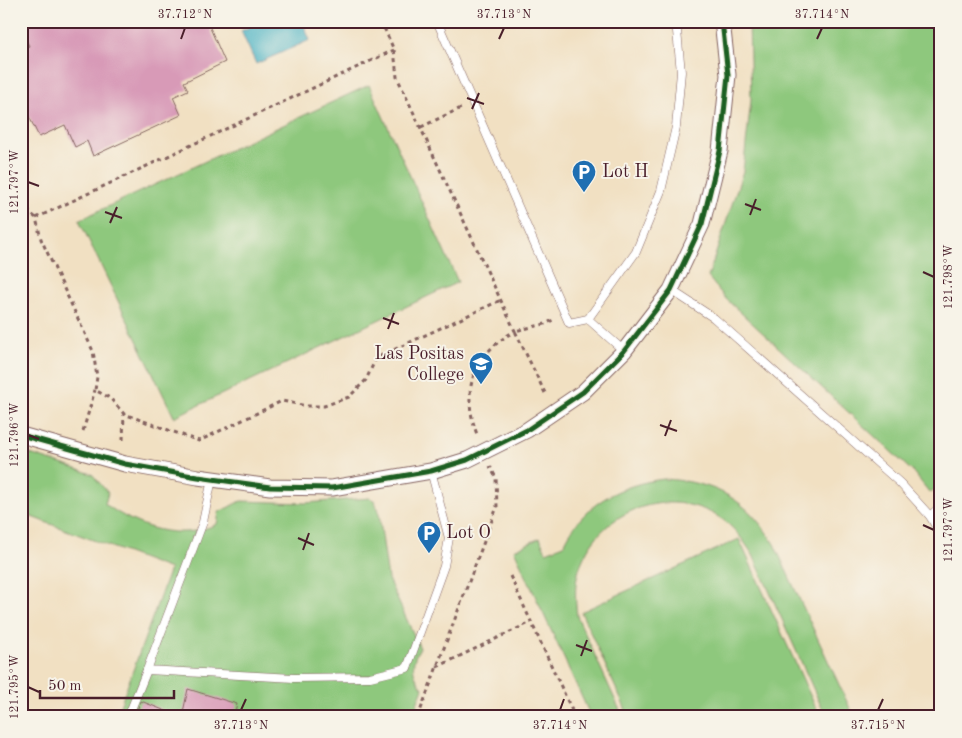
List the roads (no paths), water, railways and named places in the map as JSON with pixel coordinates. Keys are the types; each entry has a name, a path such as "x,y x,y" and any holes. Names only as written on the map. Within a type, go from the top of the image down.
{"street":[{"path":"21,435 124,464 212,479 270,487 332,488 431,471 484,452 527,430 584,392 624,351 671,290 702,224 720,151 728,76 722,21"}],"lane":[{"path":"437,21 568,323 588,319 636,252 661,191 677,118 681,72 676,21"},
{"path":"671,290 714,318 900,483 930,516 941,535"},
{"path":"588,319 624,351"},
{"path":"147,670 294,678 370,677 407,668 444,566 450,538 431,471"},
{"path":"128,717 203,522 212,479"},
{"path":"930,516 941,506"}],"water":[{"path":"262,21 302,21 310,40 256,64 241,31"}],"place":[{"name":"Lot H","path":"584,193"},
{"name":"Las Positas College","path":"481,385"},
{"name":"Lot O","path":"429,554"}]}
